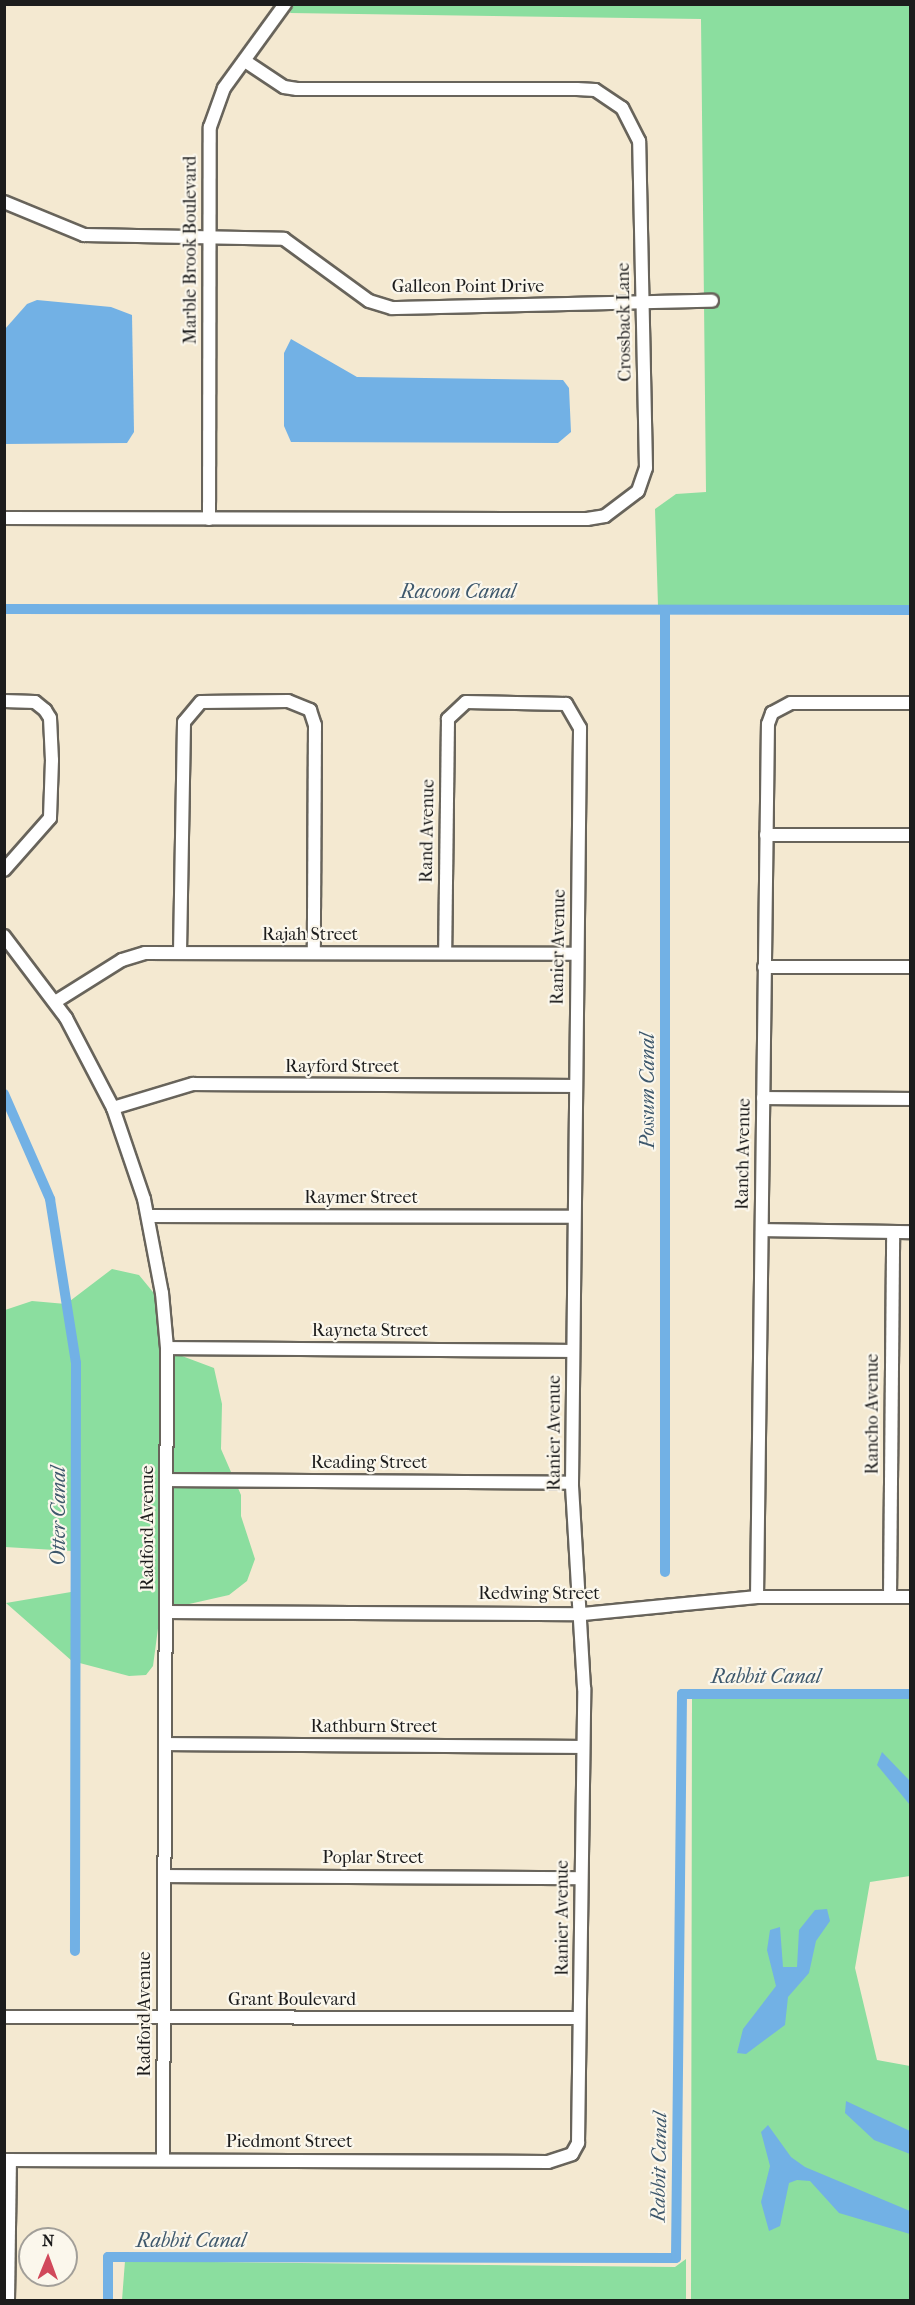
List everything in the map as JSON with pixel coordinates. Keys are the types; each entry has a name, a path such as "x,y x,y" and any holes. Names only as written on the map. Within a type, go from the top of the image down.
{"street":[{"name":"Marble Brook Boulevard","path":"209,519 209,236 212,114 245,60 285,4"},
{"name":"Crossback Lane","path":"4,518 605,516 638,490 646,468 639,141 633,123 609,97 577,89 297,89 284,87 245,60"},
{"name":"Galleon Point Drive","path":"5,204 84,235 284,239 369,301 392,308 712,301"},
{"path":"4,701 35,702 45,710 50,718 51,818 4,870"},
{"path":"180,952 183,740 190,709 211,701 277,701 310,710 316,735 314,953"},
{"name":"Ranier Avenue","path":"453,710 466,702 553,702 574,711 580,728 572,1483 583,1614 583,1747 579,2018 580,2131 572,2154"},
{"name":"Ranch Avenue","path":"757,1597 766,736 772,713 791,703 910,703"},
{"name":"Rand Avenue","path":"445,953 447,729 453,710"},
{"path":"766,835 910,835"},
{"name":"Radford Avenue","path":"4,936 55,1002 113,1108 148,1216 167,1348 164,2159"},
{"name":"Rajah Street","path":"55,1002 134,955 180,952 577,954"},
{"path":"764,967 910,967"},
{"name":"Rayford Street","path":"113,1108 192,1084 575,1086"},
{"path":"763,1098 910,1099"},
{"name":"Raymer Street","path":"148,1216 574,1217"},
{"path":"762,1230 910,1232"},
{"name":"Rancho Avenue","path":"890,1597 893,1232"},
{"name":"Rayneta Street","path":"167,1348 573,1350"},
{"name":"Reading Street","path":"166,1480 572,1483"},
{"name":"Redwing Street","path":"166,1612 583,1614 757,1597 910,1597"},
{"name":"Rathburn Street","path":"165,1744 583,1747"},
{"name":"Poplar Street","path":"165,1876 581,1878"},
{"name":"Grant Boulevard","path":"4,2017 579,2018"},
{"name":"Piedmont Street","path":"7,2160 548,2162 572,2154"},
{"path":"7,2160 7,2294"}],"green space":[{"path":"294,4 910,5 910,609 658,606 655,509 676,494 706,492 701,19 290,13"},
{"path":"112,1269 139,1275 157,1297 174,1353 214,1368 222,1404 221,1449 241,1495 241,1516 255,1559 247,1581 229,1595 167,1609 159,1621 153,1666 146,1675 129,1676 72,1661 6,1603 71,1592 72,1551 5,1547 5,1310 32,1301 66,1304"},
{"path":"692,1693 910,1697 910,1876 870,1882 855,1968 877,2060 910,2066 910,2300 691,2300"},
{"path":"686,2259 686,2300 122,2300 125,2261 675,2267"}],"water":[{"path":"37,300 111,307 132,315 134,432 127,443 5,444 5,329 27,304"},
{"path":"291,339 357,377 563,380 569,388 571,432 558,443 291,442 284,426 284,353"},
{"path":"882,1752 910,1781 910,1805 877,1765"},
{"path":"827,1909 830,1921 816,1941 809,1973 788,1997 785,2025 746,2054 737,2053 743,2029 776,1986 767,1950 770,1930 780,1927 783,1967 797,1967 799,1930 815,1910"},
{"path":"846,2101 910,2131 910,2154 874,2140 845,2113"},
{"path":"768,2125 791,2157 805,2167 910,2211 910,2234 839,2213 810,2181 797,2180 789,2183 780,2226 769,2231 761,2202 770,2166 761,2132"}],"waterway":[{"name":"Racoon Canal","path":"4,609 910,610"},
{"name":"Possum Canal","path":"665,610 665,1572"},
{"name":"Otter Canal","path":"4,1094 50,1199 76,1363 75,1951"},
{"name":"Rabbit Canal","path":"108,2300 108,2257 676,2258 682,1694 910,1694"}]}
